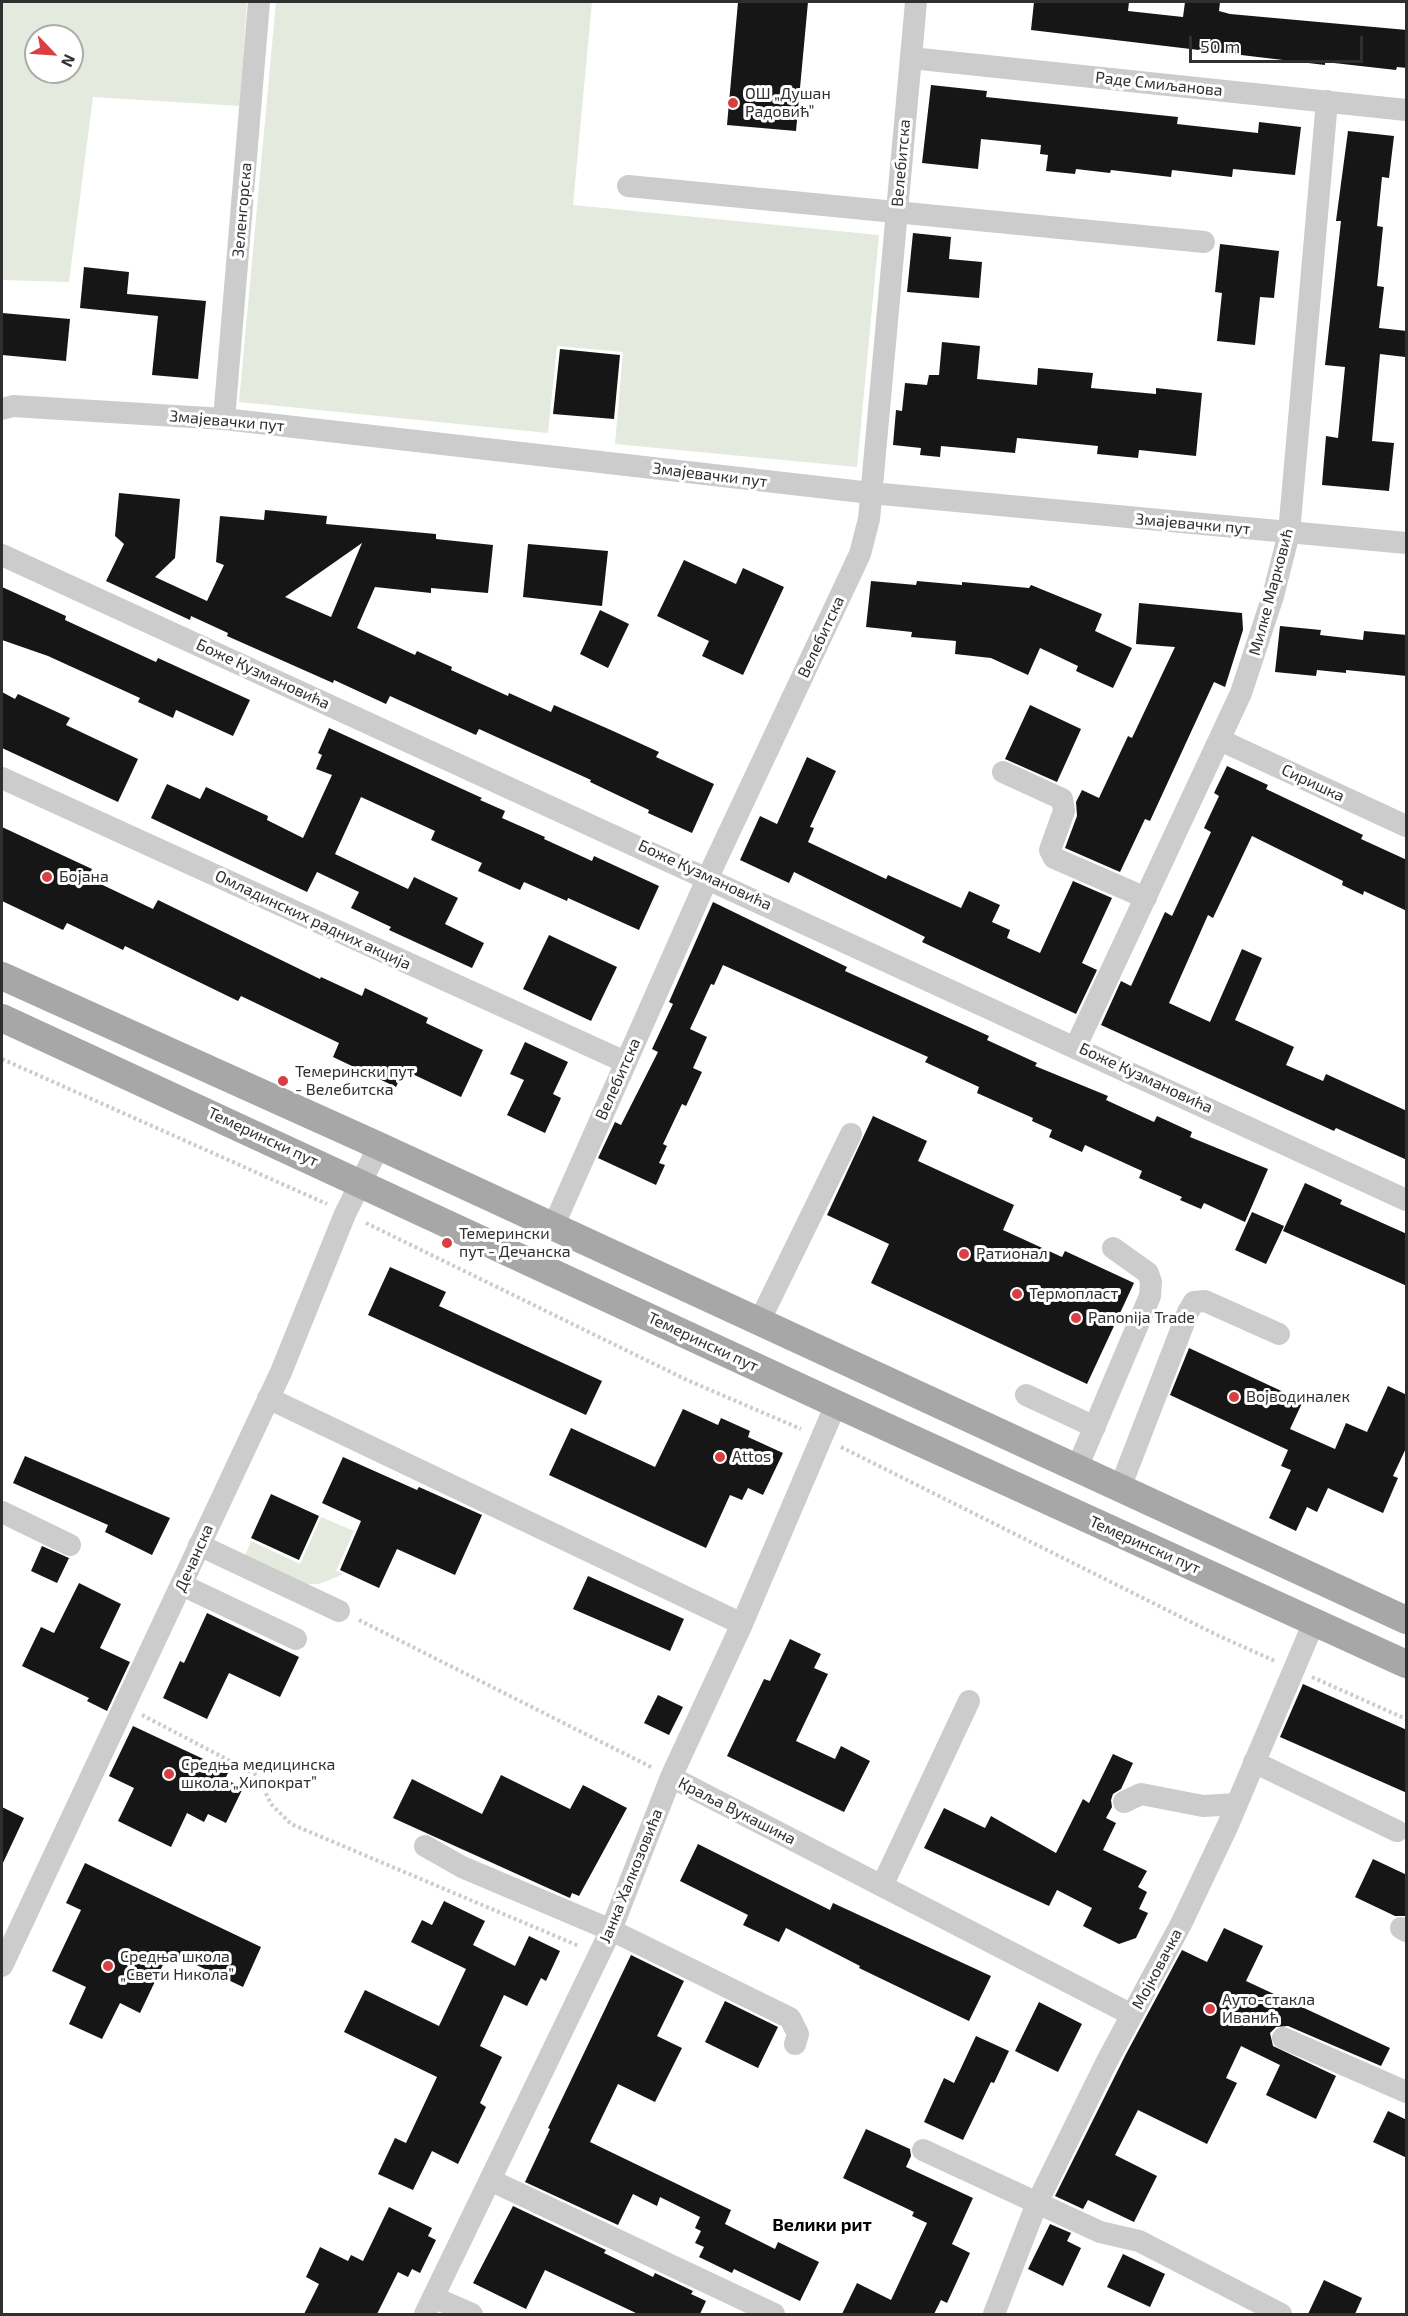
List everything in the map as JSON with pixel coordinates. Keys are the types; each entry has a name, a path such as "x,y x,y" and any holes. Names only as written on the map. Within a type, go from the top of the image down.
{"main road":[{"path":"2,976 379,1146 1407,1620"},
{"name":"Темерински пут","path":"2,1018 836,1404 1407,1664"}],"street":[{"name":"Зеленгорска","path":"224,419 259,2"},
{"name":"Велебитска","path":"553,1227 708,877 860,554 869,519 916,2"},
{"name":"Раде Смиљанова","path":"911,58 1407,110"},
{"name":"Милке Марковић","path":"1076,1046 1220,740 1257,648 1289,533 1327,101"},
{"path":"628,186 897,214 1204,242"},
{"name":"Змајевачки пут","path":"5,406 224,419 871,493 1407,543"},
{"name":"Боже Кузмановића","path":"2,555 708,877 1407,1200"},
{"name":"Сиришка","path":"1220,740 1407,826"},
{"path":"1003,772 1062,799 1064,811 1050,850 1054,858 1146,898"},
{"name":"Омладинских радних акција","path":"2,778 625,1062"},
{"path":"759,1322 851,1134"},
{"name":"Дечанска","path":"2,1966 268,1398 345,1214 379,1146"},
{"path":"1077,1468 1150,1296 1151,1282 1148,1273 1113,1248"},
{"path":"1120,1488 1188,1312 1194,1302 1205,1301 1279,1334"},
{"path":"1026,1395 1095,1426"},
{"path":"268,1398 742,1623"},
{"name":"Јанка Халкозовића","path":"429,2306 611,1930 671,1777 742,1623 836,1404"},
{"path":"2,1512 70,1545"},
{"path":"199,1545 339,1611"},
{"path":"182,1585 296,1639"},
{"name":"Мојковачка","path":"994,2314 1037,2203 1132,2015 1181,1924 1237,1804 1314,1622"},
{"path":"882,1886 969,1701"},
{"path":"1254,1762 1397,1831"},
{"name":"Краља Вукашина","path":"671,1777 1132,2015"},
{"path":"1124,1802 1141,1794 1203,1806 1237,1804"},
{"path":"425,1846 462,1867 611,1930 790,2018 798,2034 795,2044"},
{"path":"1283,2038 1407,2092"},
{"path":"922,2150 1100,2232 1139,2241 1281,2314"},
{"path":"490,2180 774,2314"},
{"path":"429,2306 472,2314"}],"path":[{"path":"2,1059 345,1214 687,1380 822,1438 1219,1636 1407,1719"},
{"name":"Краља Вукашина","path":"339,1611 671,1777"},
{"path":"124,1706 257,1775 271,1804 291,1824 599,1954"}],"shaded area":[{"path":"2,2 247,2 240,106 93,97 69,282 2,280"},
{"path":"276,2 592,2 573,205 879,235 857,467 615,444 623,352 557,346 548,433 239,402"},
{"path":"321,1517 354,1531 336,1571 344,1574 319,1584 305,1584 244,1558 251,1541 300,1564"}],"building":[{"path":"738,2 808,2 796,131 727,125"},
{"path":"1034,2 1129,2 1128,11 1183,17 1185,2 1220,2 1219,11 1230,14 1407,30 1407,68 1397,67 1396,70 1325,62 1325,65 1031,30"},
{"path":"931,85 987,91 986,97 1178,117 1177,124 1258,133 1259,122 1301,127 1295,175 1233,169 1232,177 1172,170 1171,177 1111,170 1110,173 1076,169 1075,174 1046,171 1048,155 1040,154 1041,145 981,139 978,169 922,163"},
{"path":"1348,131 1394,136 1389,178 1382,177 1377,226 1383,227 1377,286 1384,287 1379,328 1407,331 1407,348 1405,357 1380,354 1372,441 1394,443 1389,491 1322,485 1326,436 1338,438 1345,367 1325,365 1341,221 1336,221"},
{"path":"913,233 951,237 949,259 982,262 979,298 907,292"},
{"path":"1220,244 1279,251 1274,298 1260,297 1255,345 1217,341 1222,293 1215,292"},
{"path":"84,267 129,272 127,294 206,301 198,379 152,375 158,316 80,308"},
{"path":"2,313 70,319 66,361 2,355"},
{"path":"942,342 980,346 977,379 1037,385 1038,368 1093,373 1091,388 1156,394 1156,388 1202,393 1196,456 1139,450 1138,458 1097,454 1098,446 1017,438 1015,453 941,446 940,457 920,455 921,448 893,445 896,410 902,411 905,383 927,385 929,375 939,375"},
{"path":"560,349 620,355 614,419 553,414"},
{"path":"119,493 180,499 175,558 155,577 207,601 224,565 216,562 220,516 264,520 265,510 327,516 326,524 436,534 436,539 493,545 488,593 431,588 431,593 375,587 357,628 415,655 417,651 452,667 451,670 508,696 509,693 551,712 554,705 659,752 656,757 714,784 692,833 648,813 649,810 590,782 591,780 479,729 476,735 390,696 386,704 334,680 333,683 227,636 228,633 191,616 190,620 106,581 124,544 115,536","holes":["362,543 331,617 285,597"]},
{"path":"528,544 608,551 602,606 523,597"},
{"path":"684,560 736,584 743,568 784,587 743,675 702,656 709,641 657,616"},
{"path":"871,581 916,585 917,581 962,585 962,582 1029,588 1031,585 1102,614 1095,631 1132,648 1113,688 1076,671 1078,666 1040,648 1028,675 991,658 955,654 956,641 911,637 912,632 866,627"},
{"path":"2,587 66,616 65,620 156,662 158,658 250,700 233,736 176,710 173,718 138,702 140,698 48,656 2,640"},
{"path":"1139,603 1242,613 1243,630 1225,687 1214,682 1150,821 1145,819 1120,872 1065,848 1077,816 1076,802 1082,790 1099,798 1128,736 1132,738 1175,647 1136,644"},
{"path":"600,610 629,624 608,668 580,654"},
{"path":"1280,626 1321,630 1320,635 1363,640 1364,631 1407,635 1407,676 1346,670 1346,673 1317,670 1316,676 1275,672"},
{"path":"2,692 15,699 18,694 70,718 66,725 138,759 118,802 2,748"},
{"path":"1030,705 1081,729 1057,782 1005,759"},
{"path":"329,728 482,798 480,800 505,811 502,818 545,837 544,839 592,861 594,856 659,886 639,930 568,898 567,901 524,882 520,890 478,871 482,863 431,840 435,831 361,797 335,854 408,889 414,877 458,898 445,924 484,943 472,968 389,930 391,927 351,908 359,892 317,872 307,892 151,818 167,784 200,799 206,787 268,816 267,820 303,838 332,775 316,769 322,755 318,753"},
{"path":"807,757 836,771 810,827 814,828 808,842 886,879 888,875 961,908 969,891 1000,905 992,922 1010,930 1007,938 1040,953 1073,881 1112,898 1082,963 1097,970 1076,1014 922,942 925,937 794,872 789,883 740,860 760,816 777,824"},
{"path":"1227,766 1268,785 1266,789 1363,835 1361,839 1407,860 1407,911 1364,891 1363,895 1342,885 1343,881 1252,836 1213,918 1208,915 1169,1003 1210,1022 1242,949 1262,958 1235,1020 1294,1047 1286,1065 1323,1081 1326,1074 1407,1111 1407,1160 1336,1128 1334,1131 1101,1025 1121,981 1131,986 1165,912 1172,916 1211,832 1204,828 1219,796 1214,793"},
{"path":"2,827 92,869 88,878 153,909 158,900 320,979 321,977 362,996 365,988 428,1018 426,1023 483,1050 461,1097 404,1070 396,1087 333,1057 339,1043 241,996 238,1001 125,946 123,950 67,923 63,930 2,901"},
{"path":"713,902 847,967 845,971 989,1036 987,1040 1037,1063 1035,1066 1108,1096 1106,1100 1154,1122 1157,1116 1192,1132 1190,1137 1268,1169 1245,1222 1204,1203 1201,1209 1180,1200 1182,1197 1139,1178 1142,1171 1085,1145 1082,1152 1049,1137 1052,1130 1032,1121 1033,1118 977,1093 979,1087 925,1062 928,1057 723,965 714,985 711,984 690,1029 707,1037 693,1068 702,1072 686,1106 682,1104 663,1144 667,1146 659,1163 665,1165 656,1185 598,1158 615,1122 621,1125 658,1052 652,1049 673,1004 669,1002"},
{"path":"549,935 617,967 591,1021 523,989"},
{"path":"525,1042 568,1062 553,1094 561,1098 545,1133 507,1115 524,1080 510,1074"},
{"path":"873,1116 927,1141 918,1161 1014,1205 1003,1230 1062,1257 1065,1251 1134,1283 1087,1384 871,1283 889,1244 827,1215"},
{"path":"1305,1183 1342,1200 1340,1204 1407,1234 1407,1286 1283,1231"},
{"path":"1252,1212 1284,1226 1266,1264 1235,1250"},
{"path":"390,1267 446,1292 439,1306 602,1381 586,1415 368,1315"},
{"path":"1189,1348 1303,1401 1290,1429 1335,1449 1346,1423 1367,1432 1388,1386 1407,1395 1407,1446 1393,1476 1398,1478 1383,1513 1328,1488 1317,1512 1307,1507 1296,1531 1269,1518 1291,1470 1281,1466 1288,1450 1170,1395"},
{"path":"683,1409 718,1425 721,1418 750,1431 748,1437 783,1453 763,1495 748,1488 742,1500 730,1495 706,1548 549,1475 571,1428 655,1467"},
{"path":"25,1456 170,1518 152,1555 105,1532 108,1525 13,1483"},
{"path":"343,1457 417,1490 419,1487 482,1515 455,1575 397,1549 379,1588 340,1570 361,1521 322,1503"},
{"path":"271,1494 319,1516 299,1560 251,1538"},
{"path":"42,1546 69,1558 57,1583 31,1571"},
{"path":"588,1576 684,1619 670,1651 573,1609"},
{"path":"79,1583 121,1604 100,1648 130,1662 107,1711 87,1701 89,1698 22,1666 41,1627 54,1633"},
{"path":"207,1613 299,1657 280,1697 229,1673 207,1719 163,1698 180,1661 184,1663"},
{"path":"790,1639 821,1654 814,1668 828,1674 796,1741 835,1759 841,1746 870,1761 844,1812 727,1756 764,1679 770,1681"},
{"path":"1303,1684 1407,1730 1407,1793 1280,1737"},
{"path":"658,1695 683,1707 669,1735 644,1723"},
{"name":"Средња медицинска школа „Хипократ”","path":"133,1726 229,1771 225,1779 243,1788 226,1823 208,1814 204,1822 187,1813 171,1847 118,1821 134,1788 109,1776"},
{"path":"1113,1754 1133,1763 1121,1789 1113,1794 1112,1807 1106,1818 1116,1823 1103,1850 1147,1871 1138,1887 1147,1892 1139,1909 1148,1913 1136,1938 1119,1944 1083,1926 1092,1908 1057,1890 1049,1906 924,1848 944,1808 985,1828 991,1816 1056,1853 1083,1799 1089,1803"},
{"path":"501,1775 570,1809 583,1785 627,1808 579,1896 572,1893 570,1898 393,1818 412,1779 482,1814"},
{"path":"2,1807 24,1818 2,1865"},
{"path":"698,1844 830,1910 833,1903 991,1976 969,2021 859,1968 860,1966 786,1928 779,1942 743,1925 748,1915 680,1881"},
{"path":"1373,1859 1407,1875 1407,1916 1395,1916 1355,1897"},
{"path":"85,1863 261,1947 243,1987 169,1952 140,2013 120,2003 102,2039 69,2024 86,1987 52,1971 81,1910 66,1903"},
{"path":"444,1901 485,1921 473,1945 515,1966 529,1936 560,1951 546,1981 541,1978 527,2006 504,1995 480,2046 502,2057 480,2103 486,2107 458,2164 432,2151 413,2190 378,2174 395,2138 406,2143 437,2077 344,2032 365,1990 439,2026 466,1969 411,1942 422,1920 432,1925"},
{"path":"1224,1928 1263,1946 1246,1981 1390,2048 1381,2066 1288,2026 1276,2027 1270,2033 1273,2046 1336,2076 1316,2119 1266,2095 1280,2065 1241,2046 1226,2078 1237,2083 1207,2144 1138,2110 1115,2155 1157,2176 1134,2222 1088,2200 1083,2209 1055,2196 1126,2054 1182,1950 1207,1962"},
{"path":"631,1955 684,1981 657,2036 682,2048 655,2102 618,2084 590,2142 731,2210 725,2224 775,2249 778,2242 819,2262 800,2301 734,2269 732,2273 699,2257 704,2247 695,2243 701,2231 695,2228 700,2217 660,2197 657,2206 633,2194 618,2225 525,2182 550,2129 548,2128"},
{"path":"725,2001 778,2027 758,2068 705,2042"},
{"path":"1039,2002 1082,2024 1058,2072 1015,2051"},
{"path":"976,2036 1009,2051 963,2140 924,2122 944,2078 954,2083"},
{"path":"1388,2111 1407,2120 1407,2158 1373,2142"},
{"path":"866,2129 910,2149 911,2156 906,2167 973,2198 952,2244 970,2253 947,2303 941,2300 934,2314 842,2314 857,2283 891,2300 927,2223 912,2216 914,2212 843,2178"},
{"path":"513,2206 606,2250 604,2253 653,2277 655,2273 693,2291 691,2294 706,2301 700,2314 638,2314 545,2270 526,2309 473,2283"},
{"path":"389,2207 432,2228 428,2236 436,2240 420,2273 412,2269 408,2277 398,2272 377,2314 304,2314 319,2284 306,2277 320,2247 348,2261 351,2255 363,2261"},
{"path":"1050,2224 1071,2233 1067,2241 1081,2248 1063,2286 1028,2269"},
{"path":"1123,2254 1165,2274 1150,2307 1107,2287"},
{"path":"1324,2280 1362,2298 1355,2314 1308,2314"}],"place":[{"name":"ОШ „Душан Радовић”","path":"733,103"},
{"name":"Бојана","path":"47,877"},
{"name":"Темерински пут - Велебитска","path":"283,1081"},
{"name":"Темерински пут - Дечанска","path":"447,1243"},
{"name":"Ратионал","path":"964,1254"},
{"name":"Термопласт","path":"1017,1294"},
{"name":"Panonija Trade","path":"1076,1318"},
{"name":"Војводиналек","path":"1234,1397"},
{"name":"Attos","path":"720,1457"},
{"name":"Средња медицинска школа „Хипократ”","path":"169,1774"},
{"name":"Средња школа „Свети Никола”","path":"108,1966"},
{"name":"Ауто-стакла Иванић","path":"1210,2009"}],"district":[{"name":"Велики рит","path":"822,2225"}]}
